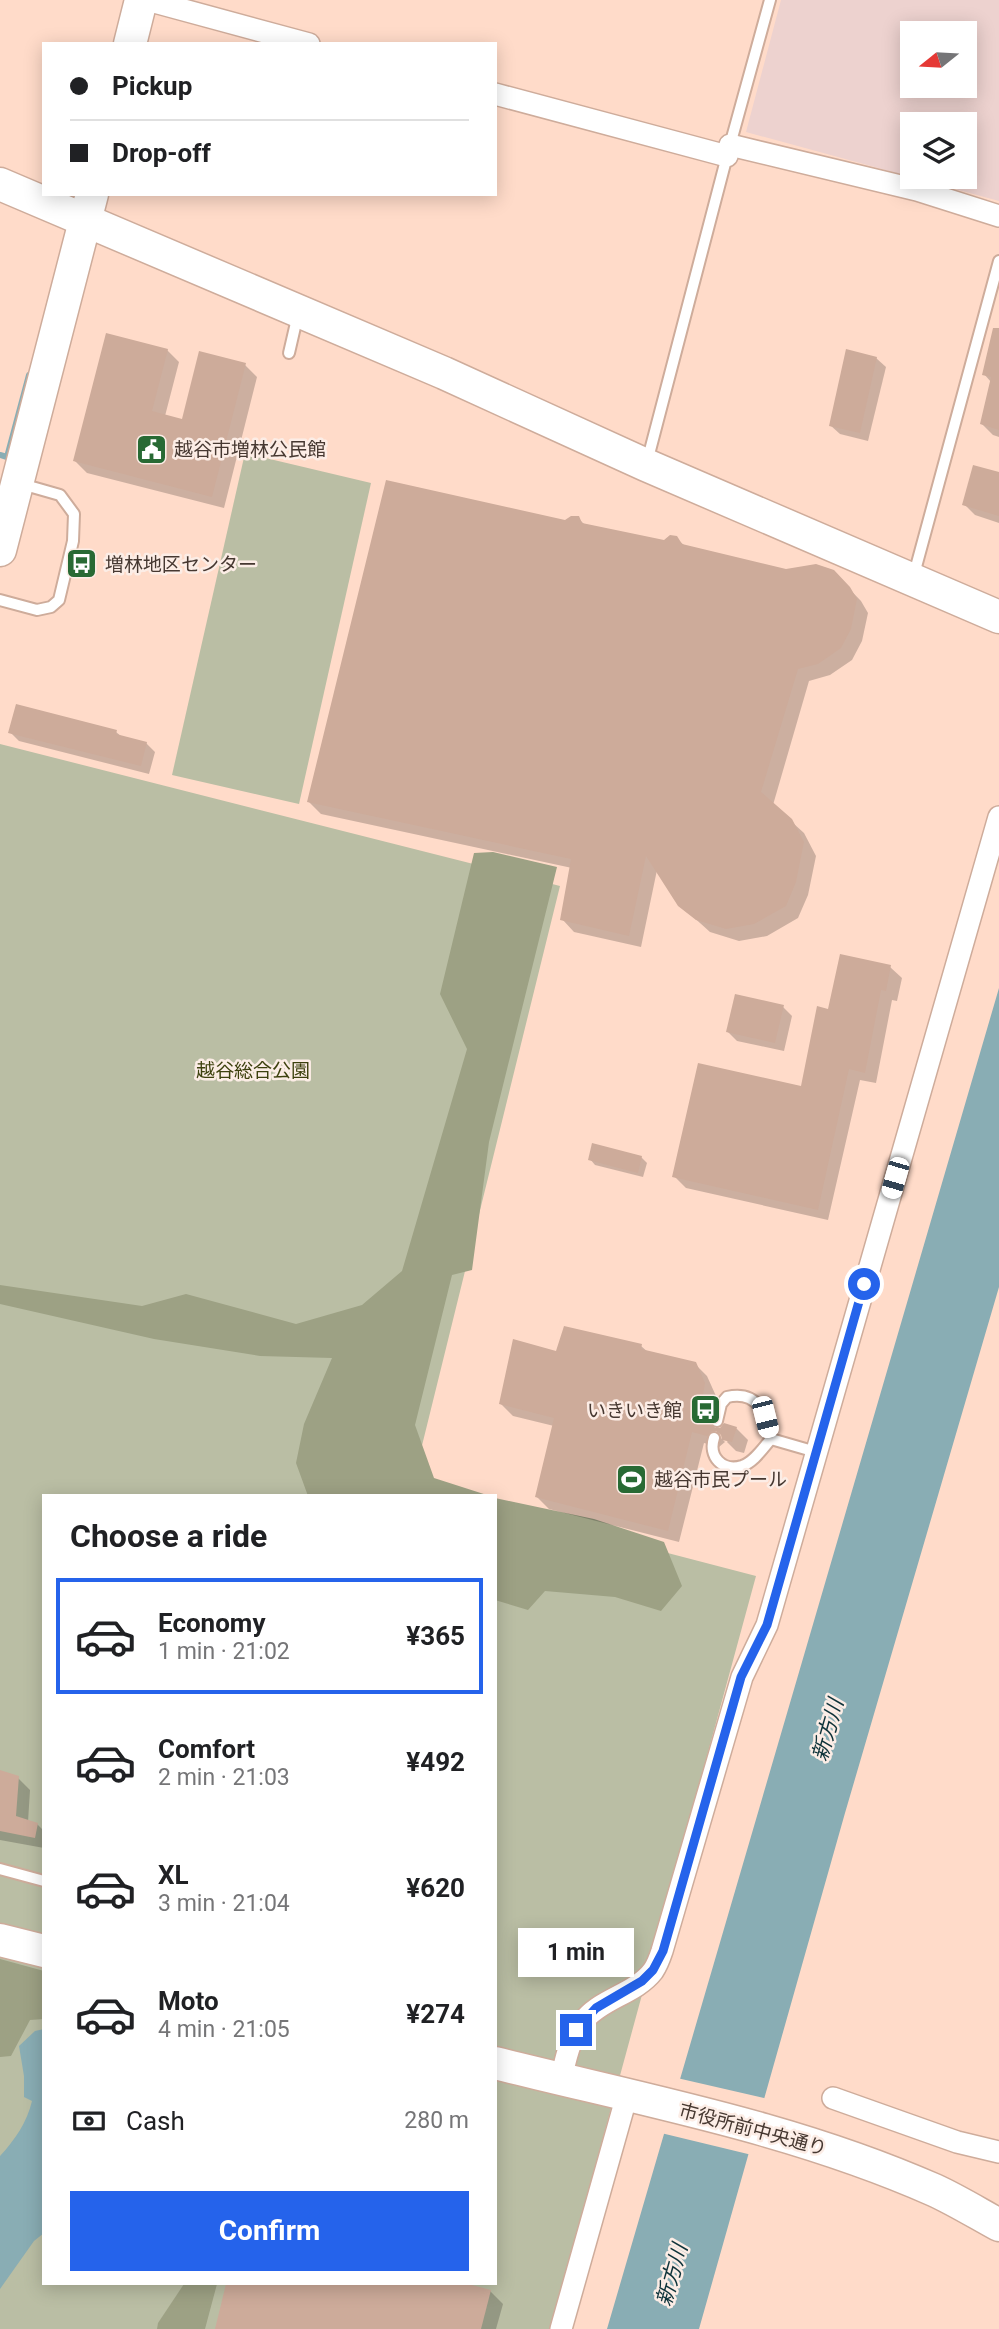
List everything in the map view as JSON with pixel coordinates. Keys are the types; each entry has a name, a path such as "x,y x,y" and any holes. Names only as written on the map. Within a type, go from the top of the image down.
{"street":[{"path":"131,42 144,0 302,42"},
{"path":"497,94 728,150 917,190 999,216"},
{"path":"0,184 42,195"},
{"path":"44,196 89,208 299,312 999,617"},
{"path":"0,550 89,208"},
{"path":"561,2079 576,2030 596,2008 642,1981 653,1970 663,1951 741,1677 767,1625 999,817"},
{"path":"0,1940 42,1950"},
{"name":"市役所前中央通り","path":"497,2063 783,2134 861,2160 936,2191 999,2225"},
{"path":"561,2329 619,2093"},
{"path":"833,2098 957,2141 999,2152"}],"lane":[{"path":"646,465 770,0"},
{"path":"912,580 999,261"},
{"path":"289,353 299,312"},
{"path":"0,600 37,610 51,607 59,600 78,524 60,495 17,483"},
{"path":"717,1421 721,1404 727,1396 737,1394 749,1397 761,1407 771,1439"},
{"path":"713,1437 713,1454 718,1462 728,1466 742,1466 757,1456 771,1439"},
{"path":"771,1439 816,1452"},
{"path":"0,1869 42,1880"}],"shaded area":[{"path":"781,0 999,0 999,201 955,189 977,189 977,112 900,112 900,174 746,132"}],"green space":[{"path":"245,453 371,483 299,804 172,775"},
{"name":"越谷総合公園","path":"0,744 560,886 412,1486 443,1494 42,1494 42,2285 497,2285 497,1509 756,1576 551,2329 0,2329"},
{"path":"493,852 557,867 489,1142 472,1270 452,1275 415,1425 434,1478 484,1494 307,1494 296,1463 304,1424 332,1358 260,1356 154,1339 0,1304 0,1285 142,1306 186,1294 296,1324 362,1305 402,1271 467,1049 440,994 474,853"},
{"path":"497,1498 594,1519 664,1542 682,1586 661,1611 615,1597 545,1591 528,1610 497,1601"},
{"path":"0,1959 42,1970 42,2019 30,2020 11,2056 0,2057"},
{"path":"183,2285 217,2285 205,2329 157,2329 158,2323"}],"water":[{"name":"新方川","path":"999,988 999,1287 845,1813 699,2329 607,2329"},
{"path":"42,2029 42,2235 34,2241 0,2289 0,2156 20,2130 32,2101 24,2097 19,2046 35,2031"}],"pier":[{"path":"677,2078 768,2099 752,2155 661,2133"}],"building":[{"path":"993,328 999,328 999,430 980,424 991,377 982,375"},
{"path":"106,333 168,349 152,411 182,419 199,351 246,363 212,497 73,461"},
{"path":"846,349 877,357 860,433 829,426"},
{"path":"973,465 999,472 999,516 962,505"},
{"path":"386,480 565,520 571,516 579,516 582,523 664,540 670,535 677,536 682,544 786,569 816,564 834,570 850,587 857,599 851,629 841,648 818,664 798,669 761,792 792,819 804,842 796,882 786,906 754,924 726,929 696,920 678,906 646,856 629,936 560,920 571,859 307,802"},
{"path":"16,704 117,730 116,734 147,742 141,766 8,733"},
{"path":"840,954 891,965 886,991 881,990 865,1073 849,1069 818,1210 672,1177 698,1063 801,1086 817,1006 828,1009"},
{"path":"735,994 784,1005 775,1043 726,1032"},
{"path":"592,1143 642,1156 638,1173 588,1160"},
{"path":"564,1326 642,1344 641,1349 696,1362 705,1383 699,1417 709,1419 715,1428 720,1428 724,1423 737,1427 732,1442 722,1440 716,1431 711,1431 707,1436 692,1432 668,1531 535,1497 554,1418 499,1404 513,1339 556,1351"},
{"path":"0,1770 19,1776 16,1816 38,1823 35,1838 0,1831"},
{"path":"226,2285 472,2285 491,2290 481,2329 215,2329"}],"waterway":[{"path":"0,455 7,457 29,375"}],"place":[{"name":"越谷市増林公民館","path":"151,449"},
{"name":"増林地区センター","path":"82,564"},
{"name":"いきいき館","path":"705,1410"},
{"name":"越谷市民プール","path":"631,1479"}],"route":[{"path":"576,2030 596,2008 642,1981 653,1970 663,1951 741,1677 767,1625 864,1284"}]}
